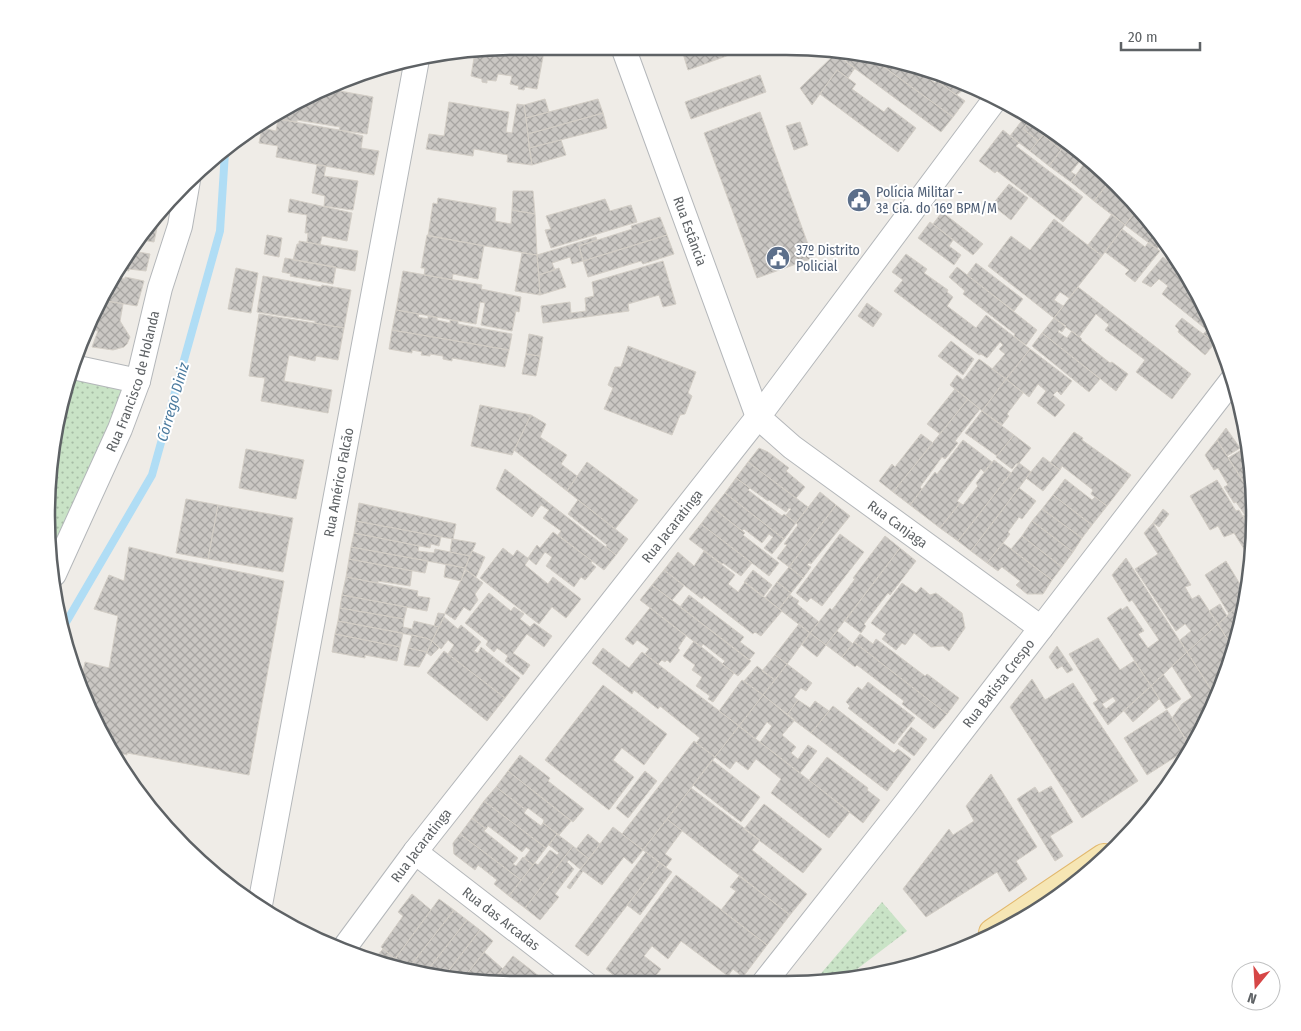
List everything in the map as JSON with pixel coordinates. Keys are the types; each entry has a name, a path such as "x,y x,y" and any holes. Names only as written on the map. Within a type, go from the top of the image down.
{"street":[{"name":"Rua Estância","path":"626,55 758,417"},
{"name":"Rua Américo Falcão","path":"261,899 416,66"},
{"name":"Rua Jacaratinga","path":"347,944 415,852 758,417 992,104"},
{"name":"Rua Francisco de Holanda","path":"57,559 120,429 138,381 160,288 180,226 185,195"},
{"path":"79,368 138,381"},
{"name":"Rua Batista Crespo","path":"769,976 903,807 1227,386"},
{"name":"Rua Canjaga","path":"758,417 792,447 1041,628"},
{"name":"Rua das Arcadas","path":"415,852 577,976"}],"green space":[{"path":"76,379 131,391 56,546 56,485 59,455"},
{"path":"882,902 907,931 855,970 820,975"}],"building":[{"path":"543,55 537,89 525,87 524,90 518,89 519,86 510,84 512,76 498,74 496,81 487,80 487,83 482,82 482,79 471,76 474,57"},
{"path":"683,55 729,55 688,70"},
{"path":"831,58 842,59 855,68 848,78 837,70 812,105 800,88"},
{"path":"848,59 882,66 953,117 941,132 846,62"},
{"path":"882,66 927,77 935,83 937,81 965,101 953,117"},
{"path":"837,70 856,84 852,89 884,112 888,107 916,128 898,152 820,94"},
{"path":"760,75 766,92 691,119 685,102"},
{"path":"934,79 962,90 956,95"},
{"path":"338,91 373,97 367,134 339,130 340,127 297,120 297,122 281,120 312,102"},
{"path":"545,99 549,112 526,118 524,105"},
{"path":"598,99 603,113 528,134 526,118"},
{"path":"449,102 509,112 506,132 512,133 517,104 524,105 532,165 507,162 508,155 474,149 473,156 426,149 429,134 444,136"},
{"path":"760,112 813,258 757,278 704,133"},
{"path":"603,113 607,128 529,148 528,134"},
{"path":"281,120 363,136 361,148 379,151 374,175 276,157 278,146 259,143 261,132 266,129 276,131 278,122"},
{"path":"1022,121 1027,124 1023,129 1038,141 1030,151 1010,136"},
{"path":"800,122 808,145 794,150 786,126"},
{"path":"1027,124 1043,135 1038,141 1023,129"},
{"path":"1003,130 1019,143 1016,146 1083,197 1063,222 997,171 995,173 979,161"},
{"path":"1043,135 1062,148 1061,150"},
{"path":"1043,135 1061,150 1049,166 1030,151"},
{"path":"561,140 566,155 532,165 529,148"},
{"path":"1063,148 1080,161 1071,172 1076,175 1071,182 1049,166"},
{"path":"1083,164 1106,186 1094,201 1071,182"},
{"path":"317,165 326,166 324,176 358,181 353,210 324,206 325,196 312,193"},
{"path":"1009,184 1028,198 1011,220 992,205"},
{"path":"1106,186 1134,214 1125,225 1094,201"},
{"path":"513,191 533,191 535,214 512,210"},
{"path":"438,198 496,208 495,221 511,224 512,210 535,214 537,255 428,236 433,203 437,204"},
{"path":"290,199 352,213 347,241 322,236 320,245 307,242 308,233 305,233 307,215 288,212"},
{"path":"605,199 610,211 631,205 637,222 551,248 545,230 551,229 546,216"},
{"path":"942,212 983,244 973,255 933,224"},
{"path":"1112,214 1125,225 1102,256 1088,245"},
{"path":"1134,214 1159,246 1157,249 1125,225"},
{"path":"660,217 667,235 583,261 579,246 632,229 631,226"},
{"path":"1054,219 1102,256 1069,298 1060,292 1054,300 1063,306 1054,318 988,266 1011,236 1030,250"},
{"path":"930,222 953,240 949,246 961,255 954,265 918,238"},
{"path":"157,228 154,242 146,241"},
{"path":"1122,229 1145,247 1148,243 1160,251 1135,282 1125,274 1129,270 1105,252"},
{"path":"267,235 282,238 279,257 264,254"},
{"path":"427,235 484,246 478,279 453,274 452,280 424,275 425,268 421,268"},
{"path":"667,235 674,254 643,264 641,261 588,277 583,261"},
{"path":"596,237 597,240 579,246 583,261 572,264 570,257 552,263 555,270 539,275 537,255"},
{"path":"299,241 358,251 355,271 293,260"},
{"path":"138,252 150,254 146,271 129,269 129,271 126,271"},
{"path":"522,253 537,255 540,295 515,291"},
{"path":"906,254 927,269 924,273 948,290 947,292 953,297 947,306 976,328 986,315 1030,349 1006,379 992,369 1005,354 999,349 1003,345 1000,342 987,358 981,354 979,355 894,291 903,280 892,272"},
{"path":"1163,257 1170,262 1184,285 1207,330 1162,294 1168,286 1159,279 1151,287 1142,282"},
{"path":"285,258 336,267 333,284 290,276 291,274 282,272"},
{"path":"663,261 676,304 663,307 659,295 628,304 629,311 543,323 541,306 570,302 571,313 586,311 585,298 594,296 592,282"},
{"path":"976,263 1023,299 1014,311 967,275"},
{"path":"957,267 1037,330 1026,345 1014,336 1015,334 963,294 965,291 949,277"},
{"path":"236,268 258,273 251,313 228,309"},
{"path":"559,268 566,287 540,295 539,275"},
{"path":"403,271 482,285 481,289 521,297 519,312 516,311 512,331 481,325 485,303 480,302 476,324 396,310"},
{"path":"263,276 321,287 322,285 351,290 344,328 315,323 315,321 257,312"},
{"path":"125,277 144,281 137,306 108,301 121,278 125,279"},
{"path":"1078,287 1191,374 1172,399 1136,372 1145,360 1105,330 1109,325 1096,314 1079,337 1054,318"},
{"path":"108,301 123,304 120,321 130,337 127,344 124,347 113,350 92,347 98,331 94,330"},
{"path":"867,303 882,314 873,327 858,316"},
{"path":"396,310 419,314 418,317 428,319 428,316 450,323 450,320 458,321 458,324 512,334 509,350 392,330"},
{"path":"259,314 344,328 338,360 316,356 315,361 289,355 284,381 332,390 328,413 261,401 265,378 249,376"},
{"path":"1054,318 1066,326 1062,332 1059,330 1058,332 1067,338 1072,331 1110,363 1112,362 1128,374 1116,391 1042,333"},
{"path":"1182,318 1212,340 1213,345 1205,355 1178,332 1179,330 1175,326"},
{"path":"392,330 509,350 505,367 452,358 452,361 443,359 443,356 421,355 422,352 412,350 412,353 389,349"},
{"path":"1207,330 1212,341 1203,334"},
{"path":"1042,333 1100,379 1089,392 1032,346"},
{"path":"529,334 543,337 540,356 526,354"},
{"path":"951,341 974,359 963,375 938,356"},
{"path":"628,346 696,372 688,393 692,396 685,414 680,415 672,435 604,409 613,388 608,385 615,367 621,367"},
{"path":"1030,349 1072,381 1061,395 1057,391 1053,395 1065,405 1055,417 1037,403 1046,391 1038,384 1029,397 1006,379"},
{"path":"526,354 540,356 536,376 522,374"},
{"path":"979,359 1006,379 982,411 950,385 957,375 963,380"},
{"path":"1006,379 1023,393 1007,414 1009,416 1002,425 982,411"},
{"path":"955,389 968,399 940,434 927,424"},
{"path":"968,399 980,409 955,441 958,443 945,459 942,457 920,487 922,489 910,505 893,492"},
{"path":"480,405 531,415 512,455 471,446"},
{"path":"982,411 1014,435 997,456 965,433"},
{"path":"531,415 546,424 540,437 567,455 561,464 577,476 567,491 514,450"},
{"path":"1226,428 1240,448 1227,456 1217,440"},
{"path":"1074,432 1083,438 1082,440 1131,475 1107,506 1091,494 1093,490 1062,466 1060,470 1050,463"},
{"path":"921,434 933,443 893,492 879,481 892,464 895,467"},
{"path":"1014,435 1031,448 1012,469 996,457"},
{"path":"963,440 992,462 984,472 981,469 957,501 960,503 940,528 910,505"},
{"path":"1217,440 1245,484 1246,521 1243,516 1245,515 1236,502 1234,503 1224,487 1228,485 1218,468 1214,470 1205,455"},
{"path":"759,448 768,452 789,468 786,471 805,487 796,498 748,462"},
{"path":"246,449 304,460 296,499 239,488"},
{"path":"1241,450 1245,484 1228,458"},
{"path":"1043,457 1060,470 1043,491 1026,478"},
{"path":"994,460 1011,473 958,541 940,528 960,503 963,505 978,486 976,483"},
{"path":"587,462 638,500 615,529 567,491"},
{"path":"748,462 808,507 796,523 786,515 791,509 789,508 786,512 736,478"},
{"path":"1019,463 1031,472 971,551 958,541"},
{"path":"505,469 616,555 604,570 558,535 561,531 543,518 549,510 541,505 532,517 496,489"},
{"path":"736,478 750,488 748,490 782,516 784,514 796,523 784,539 725,493"},
{"path":"1065,479 1092,500 1095,497 1107,506 1092,525 1053,495"},
{"path":"1217,480 1236,511 1239,510 1246,522 1245,550 1234,533 1224,537 1218,526 1210,530 1190,496"},
{"path":"1019,488 1036,501 1022,519 1019,517 1008,532 1010,534 987,563 971,551"},
{"path":"820,492 836,505 789,567 777,558 787,545 784,544 798,525 796,523"},
{"path":"725,493 784,539 772,554 764,548 773,537 769,534 762,543 744,529 742,531 713,508"},
{"path":"1053,495 1092,525 1082,538 1042,509"},
{"path":"186,499 218,505 208,559 176,553"},
{"path":"578,500 628,539 616,555 606,547 607,545 568,514"},
{"path":"359,503 456,524 453,539 356,521"},
{"path":"218,505 293,518 283,572 208,559"},
{"path":"836,505 850,516 811,564 807,565 811,567 803,578 789,567"},
{"path":"713,508 745,533 743,535 779,563 769,576 701,524"},
{"path":"1042,509 1082,538 1073,552 1032,521"},
{"path":"1163,509 1169,514 1159,527 1153,523"},
{"path":"356,521 441,537 439,546 431,544 430,548 354,533"},
{"path":"1032,521 1073,552 1062,567 1022,536"},
{"path":"1153,523 1191,585 1185,587 1192,599 1199,595 1218,624 1187,652 1180,640 1191,631 1185,624 1176,631 1135,569 1158,554 1144,533"},
{"path":"701,524 752,563 741,576 689,539"},
{"path":"553,532 592,561 591,563 596,567 585,580 581,577 574,587 546,566 552,557 545,552 536,565 528,558 537,545 540,548"},
{"path":"354,533 419,546 418,551 434,553 435,549 470,556 465,568 351,547"},
{"path":"840,534 864,552 822,606 811,598 807,602 796,593"},
{"path":"885,536 900,548 826,645 810,633 830,608 832,610 855,579 853,578"},
{"path":"1022,536 1062,567 1052,580 1011,549"},
{"path":"452,539 476,543 470,556 450,552"},
{"path":"1003,543 1052,580 1043,594 1027,594 1016,585 1020,581 1002,567 998,571 987,563"},
{"path":"129,547 284,581 249,775 122,754 102,719 83,673 85,662 109,668 118,616 94,609 109,575 124,581"},
{"path":"351,547 428,561 425,573 349,559"},
{"path":"503,548 513,556 517,550 529,559 525,565 548,584 553,577 581,599 566,618 552,607 539,624 480,578"},
{"path":"900,548 916,561 890,595 888,593 864,624 866,626 861,633 845,621"},
{"path":"472,551 485,557 476,577 465,569"},
{"path":"704,551 735,575 728,584 738,592 745,582 782,611 761,636 755,632 753,634 704,596 702,599 664,570 678,552 694,566"},
{"path":"1126,558 1187,652 1151,686 1107,618 1127,606 1144,631 1138,634 1148,648 1159,640 1132,600 1129,602 1112,575"},
{"path":"349,559 412,571 410,586 346,577"},
{"path":"1226,561 1240,585 1237,607 1229,614 1205,575"},
{"path":"446,564 465,568 461,581 444,577"},
{"path":"789,567 803,578 791,593 777,582"},
{"path":"466,570 483,583 475,594 478,600 470,611 464,607 455,620 445,613"},
{"path":"664,570 684,586 672,600 652,585"},
{"path":"753,570 772,585 763,597 744,582"},
{"path":"346,577 418,591 417,596 430,598 427,611 342,595"},
{"path":"777,582 791,593 779,609 765,598"},
{"path":"902,583 916,593 921,587 930,595 936,593 962,613 965,628 949,651 943,646 931,647 914,633 905,645 902,643 896,650 882,639 886,634 871,623"},
{"path":"652,585 751,661 738,676 722,664 725,661 703,644 701,647 640,600"},
{"path":"489,593 511,611 514,607 524,614 520,619 530,627 534,623 552,636 544,647 527,634 513,653 530,665 523,675 505,661 508,656 497,648 494,652 486,645 488,641 465,623"},
{"path":"342,595 407,607 404,619 340,608"},
{"path":"689,595 744,637 740,642 755,653 749,660 680,607"},
{"path":"790,595 799,601 797,604 819,622 810,633 779,609"},
{"path":"1220,604 1227,616 1218,624 1209,611"},
{"path":"1237,607 1228,641 1218,624"},
{"path":"340,608 404,619 403,627 412,629 414,621 439,627 432,641 426,638 338,621"},
{"path":"650,608 686,636 678,648 680,650 670,663 667,660 665,662 662,660 658,664 645,654 649,649 637,640 633,645 625,639"},
{"path":"438,613 445,614 439,627 434,626"},
{"path":"444,617 458,629 461,625 481,642 474,651 478,653 481,647 520,678 505,698 448,654 454,645 448,640 441,649 432,641"},
{"path":"338,621 403,633 400,647 335,634"},
{"path":"799,624 810,633 787,664 775,655"},
{"path":"1218,624 1228,641 1212,690 1187,652"},
{"path":"837,631 853,644 842,657 826,645"},
{"path":"810,633 826,645 817,657 802,645"},
{"path":"335,634 400,647 397,661 365,655 365,658 332,652"},
{"path":"860,634 873,644 876,639 925,676 927,674 959,698 947,714 854,642"},
{"path":"412,635 432,641 427,652 408,648"},
{"path":"1098,638 1120,670 1134,661 1151,686 1108,725 1093,703 1098,700 1069,654","holes":["1113,697 1116,701 1106,709 1102,704"]},
{"path":"432,641 439,648 431,656 427,653"},
{"path":"694,641 734,673 713,702 708,699 710,696 696,686 702,677 692,670 695,665 683,656"},
{"path":"854,642 947,714 934,729 902,704 904,701 857,665 855,667 842,657"},
{"path":"1057,646 1073,670 1067,673 1062,666 1057,669 1049,657"},
{"path":"408,648 427,652 419,667 404,665"},
{"path":"603,648 629,668 642,652 739,726 715,757 696,743 700,738 660,706 658,709 634,690 632,694 592,663"},
{"path":"444,651 505,698 487,721 427,673"},
{"path":"1187,652 1212,690 1187,741 1172,718 1182,704 1192,697 1172,666"},
{"path":"775,655 787,664 775,680 762,671"},
{"path":"787,664 812,683 806,691 801,688 794,697 798,700 787,715 763,695"},
{"path":"757,666 775,680 763,695 744,681"},
{"path":"1163,674 1181,699 1166,709 1151,686"},
{"path":"1032,679 1045,700 1073,683 1138,781 1082,818 1010,707"},
{"path":"742,680 763,695 739,726 719,711"},
{"path":"868,682 915,718 894,744 848,708 850,706 846,702 858,687 862,690"},
{"path":"603,685 667,734 644,765 622,748 613,760 634,777 609,810 545,760"},
{"path":"1151,686 1159,699 1133,722 1124,711"},
{"path":"763,695 795,720 782,735 796,747 791,753 798,759 808,745 817,751 800,773 760,742 772,726 767,722 755,739 739,726"},
{"path":"798,700 810,708 815,701 829,711 811,733 787,715"},
{"path":"833,706 894,753 898,749 911,759 887,791 811,733"},
{"path":"1167,710 1187,741 1178,755 1147,775 1124,738"},
{"path":"739,726 850,812 829,838 771,793 781,779 756,759 748,770 736,761 730,769 715,757"},
{"path":"911,727 927,739 914,756 898,744"},
{"path":"694,741 715,757 643,850 622,834"},
{"path":"520,755 550,778 548,781 584,809 573,822 508,771"},
{"path":"827,757 868,788 867,790 880,800 863,823 809,780"},
{"path":"712,760 760,797 741,822 693,785"},
{"path":"508,771 571,821 559,835 543,823 544,820 528,808 526,810 496,787"},
{"path":"645,771 657,781 628,818 616,808"},
{"path":"991,774 1037,847 1016,861 1027,879 1009,892 997,872 926,917 903,889 949,829 953,835 974,821 966,806"},
{"path":"1051,786 1073,822 1050,836 1063,856 1055,861 1017,799 1035,787 1039,793"},
{"path":"496,787 526,810 524,813 541,826 543,823 557,834 546,848 484,801"},
{"path":"691,788 760,840 752,850 807,894 790,915 667,819"},
{"path":"484,801 546,848 533,865 524,858 530,850 526,847 522,852 488,826 486,829 472,818"},
{"path":"764,804 822,849 803,873 744,829"},
{"path":"472,818 486,829 484,831 518,858 513,864 516,866 523,857 533,865 521,880 460,834"},
{"path":"667,819 682,831 665,854 672,859 666,867 643,850"},
{"path":"613,827 643,850 632,864 624,857 602,885 583,871 570,889 567,887"},
{"path":"460,834 521,880 509,896 494,884 497,880 478,865 475,870 454,854 453,843"},
{"path":"557,834 573,846 525,908 509,896 533,865 535,863 538,865 550,850 557,855 559,853 549,845"},
{"path":"588,834 600,844 589,859 576,849"},
{"path":"573,846 589,859 580,869 569,860 567,862 574,869 555,894 559,897 540,920 525,908"},
{"path":"646,852 660,863 588,956 575,946"},
{"path":"660,863 672,872 640,915 627,905"},
{"path":"676,875 767,945 744,976 733,969 728,976 681,941 668,959 652,946 644,956 661,969 655,976 615,976 606,969"},
{"path":"739,876 790,915 767,945 721,910 736,891 730,887"},
{"path":"412,894 431,910 395,959 381,947 403,916 398,912"},
{"path":"439,899 454,910 412,964 395,959"},
{"path":"454,910 467,920 430,968 412,964"},
{"path":"467,920 480,930 448,971 430,968"},
{"path":"480,930 493,941 467,973 448,971"},
{"path":"383,949 397,960 396,960 378,955"},
{"path":"484,952 503,969 498,975 467,973"},
{"path":"513,956 539,976 516,976 497,975"}],"waterway":[{"name":"Córrego Diniz","path":"67,620 152,475 220,231 225,159"}],"place":[{"name":"Polícia Militar - 3ª Cia. do 16º BPM/M","path":"859,200"},
{"name":"37º Distrito Policial","path":"778,258"}]}
